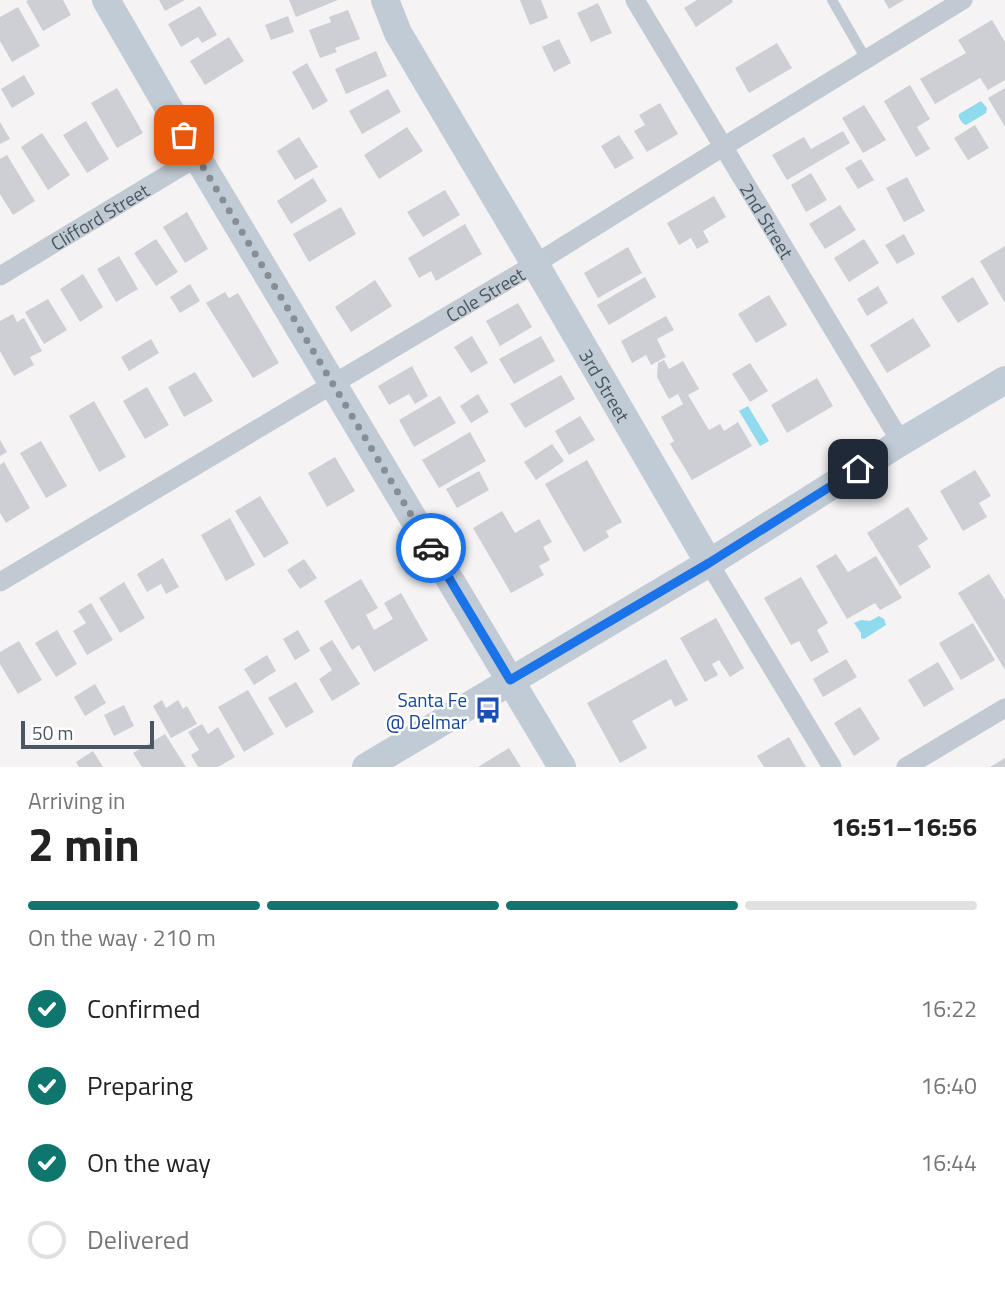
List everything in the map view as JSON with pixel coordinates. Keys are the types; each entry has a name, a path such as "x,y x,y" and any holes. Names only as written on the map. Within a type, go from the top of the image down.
{"street":[{"path":"106,0 562,767"},
{"name":"3rd Street","path":"384,0 398,33 832,767"},
{"name":"2nd Street","path":"635,0 901,442"},
{"name":"Cole Street","path":"0,582 535,264 963,0"},
{"name":"Clifford Street","path":"0,276 197,157"},
{"path":"366,767 709,563 1005,380"},
{"path":"906,767 1005,708"}],"lane":[{"path":"832,0 866,59"}],"water":[{"path":"981,101 987,108 986,113 966,125 963,123 959,114"},
{"path":"748,406 769,441 760,446 739,411"},
{"path":"879,616 884,619 886,625 864,639 861,638 861,633 854,623 861,620 870,621"}],"building":[{"path":"63,0 71,15 43,31 26,1"},
{"path":"159,0 185,0 165,11"},
{"path":"289,0 338,0 296,17"},
{"path":"520,0 541,0 548,18 530,25"},
{"path":"697,0 733,2 696,27 684,8"},
{"path":"884,0 904,0 889,9"},
{"path":"598,3 612,33 591,42 577,13"},
{"path":"200,6 217,35 202,43 198,37 181,47 168,24"},
{"path":"18,7 40,46 12,62 0,41 0,17"},
{"path":"348,10 360,39 335,48 337,52 320,58 309,30 331,22 329,17"},
{"path":"288,16 294,32 271,40 265,25"},
{"path":"992,20 1005,42 1005,80 988,90 980,78 935,104 920,79 966,53 958,40"},
{"path":"229,37 244,61 205,85 190,61"},
{"path":"559,39 571,63 554,72 542,47"},
{"path":"777,43 792,68 749,93 735,68"},
{"path":"376,51 387,76 346,94 335,69"},
{"path":"307,63 328,101 313,110 292,72"},
{"path":"24,75 35,94 12,108 1,89"},
{"path":"910,85 930,119 917,127 930,149 916,157 884,101"},
{"path":"117,88 143,133 117,148 91,103"},
{"path":"1005,88 1005,127 988,98"},
{"path":"388,89 401,112 362,134 349,111"},
{"path":"660,103 678,134 647,152 634,131 645,125 639,115"},
{"path":"864,105 886,140 863,153 842,118"},
{"path":"86,121 109,159 87,173 63,135"},
{"path":"0,122 10,139 0,144"},
{"path":"975,125 989,148 968,160 954,138"},
{"path":"407,127 423,151 379,179 364,155"},
{"path":"843,131 850,143 787,180 772,155 804,137 811,149"},
{"path":"42,133 70,175 48,190 21,147"},
{"path":"619,135 634,158 615,169 601,146"},
{"path":"299,137 318,167 295,180 277,151"},
{"path":"7,155 35,201 13,215 0,194 0,159"},
{"path":"861,159 874,180 858,189 845,168"},
{"path":"811,173 827,200 806,212 791,185"},
{"path":"907,177 925,211 904,222 886,188"},
{"path":"313,178 327,201 291,224 277,201"},
{"path":"445,190 460,215 423,237 407,212"},
{"path":"714,196 726,217 703,231 709,242 697,249 691,238 679,245 667,223"},
{"path":"840,205 856,230 825,249 809,224"},
{"path":"341,207 356,234 309,262 293,234"},
{"path":"187,212 208,249 185,263 163,227"},
{"path":"465,224 482,254 436,281 431,271 419,278 408,258"},
{"path":"904,234 915,254 897,264 885,245"},
{"path":"156,239 178,272 156,286 134,253"},
{"path":"864,239 879,263 849,282 834,258"},
{"path":"1005,246 1005,303 980,261"},
{"path":"628,247 642,273 598,298 584,273"},
{"path":"119,256 138,289 116,302 97,269"},
{"path":"83,274 103,307 80,322 60,289"},
{"path":"645,277 656,297 609,325 597,305"},
{"path":"973,277 989,304 958,323 941,297"},
{"path":"375,280 392,306 351,332 335,307"},
{"path":"190,284 200,301 180,313 170,297"},
{"path":"878,286 888,303 867,316 857,299"},
{"path":"225,292 229,298 238,293 279,363 253,378 206,303"},
{"path":"769,295 787,325 756,343 738,314"},
{"path":"48,299 67,330 44,344 25,312"},
{"path":"518,303 532,327 500,346 486,321"},
{"path":"13,314 17,322 24,318 42,351 30,357 34,365 14,376 0,351 0,321"},
{"path":"666,316 674,330 657,339 666,357 651,365 646,355 632,363 621,341"},
{"path":"913,318 931,346 887,373 870,345"},
{"path":"472,336 488,363 471,373 454,347"},
{"path":"541,336 555,361 514,384 499,359"},
{"path":"151,339 159,353 129,371 121,357"},
{"path":"664,360 669,369 683,361 699,389 688,395 709,430 720,424 724,431 738,422 752,446 692,480 670,444 674,441 661,417 683,404 678,394 669,399 657,377 658,363"},
{"path":"750,363 768,391 750,402 732,374"},
{"path":"412,366 428,396 415,404 409,394 389,405 378,386"},
{"path":"195,372 213,401 184,417 168,387"},
{"path":"561,375 575,399 525,428 510,404"},
{"path":"817,378 833,406 787,433 771,405"},
{"path":"147,387 169,425 145,439 123,401"},
{"path":"478,394 489,412 471,423 460,406"},
{"path":"440,396 456,423 414,447 399,420"},
{"path":"94,401 126,457 99,472 69,416"},
{"path":"580,416 595,440 569,455 555,431"},
{"path":"470,432 486,461 439,488 422,460"},
{"path":"0,440 7,452 0,456"},
{"path":"41,441 67,486 46,498 20,453"},
{"path":"552,444 564,461 536,480 524,462"},
{"path":"335,457 355,491 327,507 308,473"},
{"path":"587,460 622,522 606,531 609,537 584,552 545,484"},
{"path":"4,462 30,508 6,523 0,513 0,465"},
{"path":"975,470 991,496 979,503 987,517 963,531 940,491"},
{"path":"479,471 489,490 457,508 446,489"},
{"path":"260,496 289,543 264,558 235,511"},
{"path":"908,507 928,539 918,546 931,567 900,586 867,533"},
{"path":"502,511 515,533 539,519 552,542 543,547 550,560 539,566 544,575 511,593 473,528"},
{"path":"230,518 255,565 226,581 201,535"},
{"path":"836,554 848,572 876,556 902,598 880,610 875,603 847,619 816,566"},
{"path":"163,558 179,587 166,594 161,584 147,592 137,574"},
{"path":"304,559 317,578 300,589 287,570"},
{"path":"989,574 1005,600 1005,670 958,593"},
{"path":"801,577 828,623 817,630 829,652 811,662 799,641 791,645 764,598"},
{"path":"361,579 378,608 366,615 374,630 393,619 384,603 401,593 428,640 374,672 359,645 352,650 324,601"},
{"path":"124,582 145,618 120,633 99,598"},
{"path":"91,603 113,640 87,655 73,631 86,623 78,611"},
{"path":"716,618 744,668 730,677 719,660 712,664 718,675 705,682 680,638"},
{"path":"973,623 995,660 961,680 939,643"},
{"path":"57,630 77,664 56,677 35,643"},
{"path":"298,630 310,651 295,660 283,639"},
{"path":"332,640 360,684 332,701 319,679 332,670 319,648"},
{"path":"19,641 42,680 18,694 0,664 0,652"},
{"path":"267,655 276,671 254,685 244,669"},
{"path":"666,659 688,700 675,707 671,699 632,721 647,748 620,763 587,703"},
{"path":"846,659 857,677 823,697 813,679"},
{"path":"938,662 954,689 924,707 908,680"},
{"path":"296,682 314,712 286,728 268,698"},
{"path":"95,684 106,703 85,716 74,697"},
{"path":"248,690 274,734 244,752 218,707"},
{"path":"162,700 166,708 178,700 183,709 187,706 197,724 171,738 153,706"},
{"path":"124,705 134,726 114,736 104,715"},
{"path":"860,707 880,739 854,756 834,723"},
{"path":"202,724 208,734 218,727 235,757 218,767 198,767 191,755 199,750 188,732"},
{"path":"165,734 186,767 142,767 133,753"},
{"path":"789,737 806,767 764,767 757,756"},
{"path":"509,748 521,767 478,767"},
{"path":"93,751 103,767 79,767 76,762"},
{"path":"1005,758 1005,767 990,767"}],"way so far":[{"path":"184,135 431,548"}],"place":[{"name":"Santa Fe @ Delmar","path":"488,710"}],"route":[{"path":"431,548 510,680 709,563 858,469"}]}
